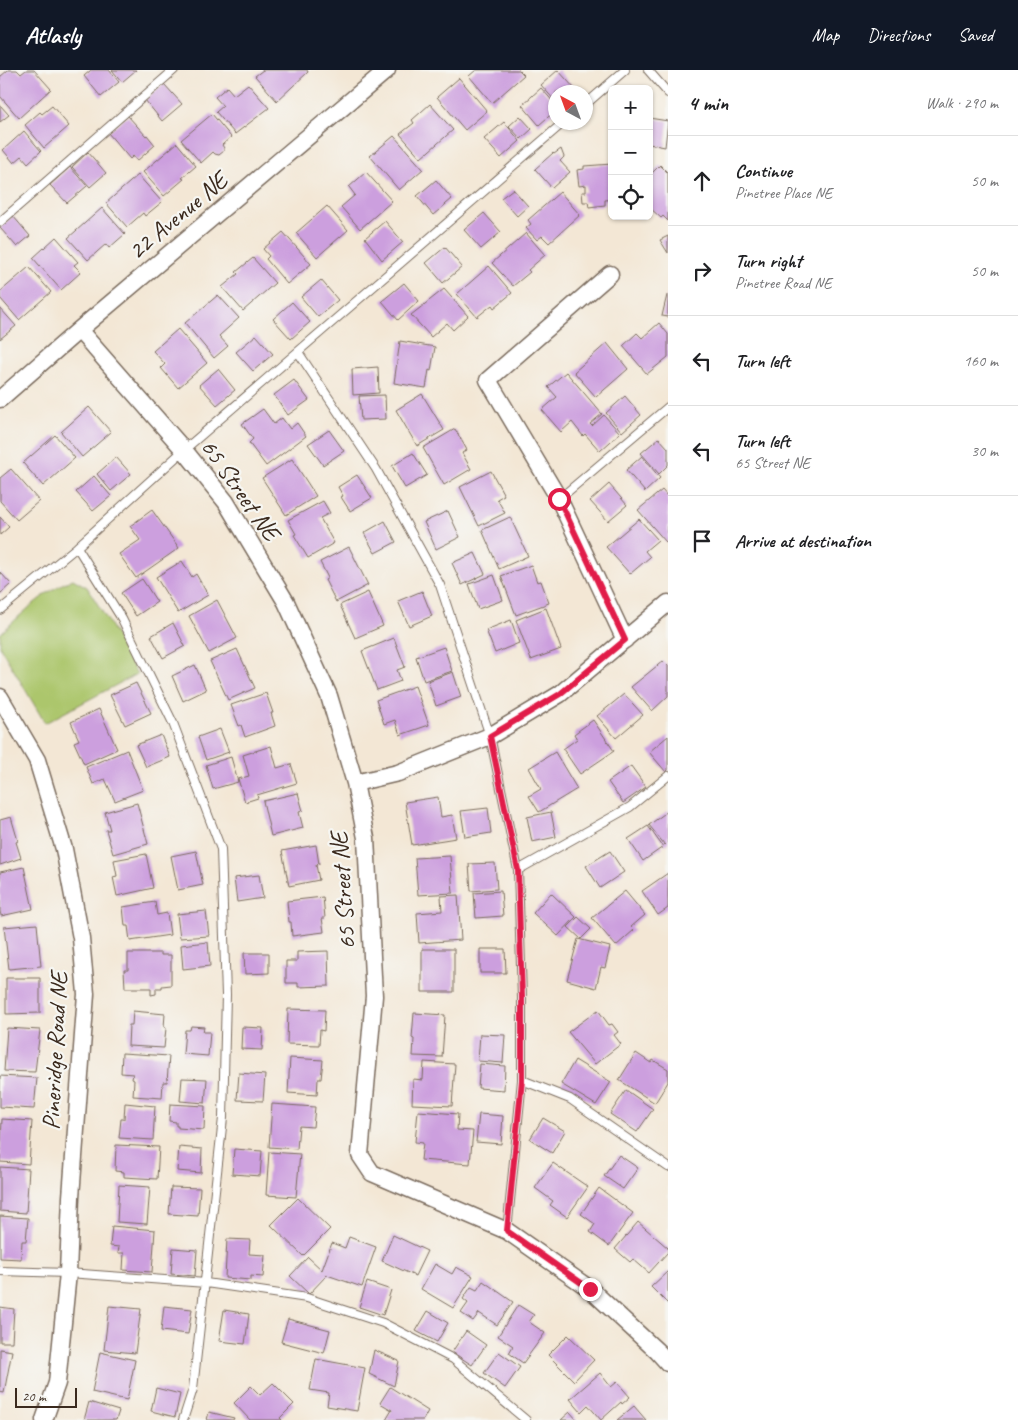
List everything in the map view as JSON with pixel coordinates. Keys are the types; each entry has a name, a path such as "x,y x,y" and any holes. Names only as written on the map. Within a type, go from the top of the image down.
{"street":[{"name":"22 Avenue NE","path":"0,399 387,70"},
{"path":"610,274 488,380 559,499 625,640"},
{"name":"65 Street NE","path":"79,330 184,450 226,502 286,602 328,696 355,783 366,838 374,996 360,1155 372,1173 507,1231 590,1289 668,1363"},
{"path":"355,783 398,773 490,736 560,694 668,603"},
{"name":"Pineridge Road NE","path":"0,697 37,760 64,849 81,938 86,994 71,1197 68,1274 57,1384 44,1420"}],"lane":[{"path":"0,222 174,70"},
{"path":"593,98 624,70"},
{"path":"648,70 668,93"},
{"path":"0,610 77,547 184,450 555,130"},
{"path":"298,352 376,469 440,585 490,736 518,870 522,998 522,1080 507,1231"},
{"path":"559,499 668,407"},
{"path":"77,547 122,619 173,723 221,850 226,995 223,1108 206,1283 193,1389 183,1420"},
{"path":"518,870 630,807 668,776"},
{"path":"522,1080 570,1099 668,1167"},
{"path":"0,1271 206,1283 307,1298 383,1323 453,1358 526,1420"}],"green space":[{"path":"73,579 87,587 137,674 45,723 0,647 0,634 43,596"}],"building":[{"path":"8,70 17,70 21,74 26,70 34,70 51,89 19,118 0,96 0,77"},
{"path":"91,70 109,70 119,82 101,97 84,76"},
{"path":"112,70 136,70 122,82"},
{"path":"263,70 307,70 308,72 277,101 255,76"},
{"path":"476,70 519,70 524,75 492,103 469,76"},
{"path":"558,70 571,85 548,85 548,93 541,85"},
{"path":"459,78 487,111 465,130 437,97"},
{"path":"164,84 182,104 162,121 145,100"},
{"path":"248,84 269,108 235,134 216,112 223,106 215,97 227,87 234,95"},
{"path":"541,88 548,96 548,117 539,125 522,105"},
{"path":"430,104 453,130 421,158 400,134 414,123 412,120"},
{"path":"0,105 9,115 0,122"},
{"path":"52,106 69,126 44,148 25,125 40,112 42,114"},
{"path":"212,114 231,137 222,145 224,151 219,155 213,152 201,163 181,140"},
{"path":"128,116 155,145 137,161 133,156 130,159 108,133"},
{"path":"520,116 532,129 521,139 509,126"},
{"path":"653,119 668,121 665,147 653,145"},
{"path":"504,122 520,141 501,158 484,139"},
{"path":"24,131 41,151 28,163 22,156 14,163 3,150"},
{"path":"394,136 423,169 399,190 370,156"},
{"path":"177,143 196,166 164,196 143,172"},
{"path":"561,149 564,157 560,161 570,172 552,188 535,169 553,153"},
{"path":"88,152 106,173 90,187 72,167"},
{"path":"608,164 608,200 605,200 605,205 589,207 588,202 583,202 582,192 586,192 586,185 579,186 577,170 584,169 584,166"},
{"path":"660,165 668,173 668,221 663,216 661,218 653,211 653,172"},
{"path":"70,167 87,186 67,203 50,185"},
{"path":"366,172 392,201 360,229 341,207 355,195 349,187"},
{"path":"138,175 162,202 145,216 143,213 127,227 106,203"},
{"path":"436,180 452,199 433,215 417,196"},
{"path":"513,189 528,206 517,216 501,198"},
{"path":"560,192 580,215 549,243 542,236 537,240 526,228 531,224 528,220"},
{"path":"327,206 348,230 317,257 296,233"},
{"path":"102,208 125,234 109,248 106,244 88,260 68,238"},
{"path":"484,213 501,232 481,249 464,230"},
{"path":"13,216 30,236 17,247 0,228"},
{"path":"385,221 403,242 382,260 365,238"},
{"path":"283,232 311,264 287,284 266,259 269,256 263,249"},
{"path":"526,233 545,255 528,270 530,272 513,286 492,263"},
{"path":"668,236 668,253 660,240"},
{"path":"56,237 78,262 74,265 81,272 61,290 33,258"},
{"path":"445,247 462,267 443,283 426,263"},
{"path":"253,258 275,283 243,311 222,287"},
{"path":"489,266 512,293 494,308 492,305 477,317 457,294"},
{"path":"29,267 51,292 19,320 0,298 0,292"},
{"path":"321,280 338,300 318,317 301,297"},
{"path":"404,283 419,301 398,320 382,301"},
{"path":"444,289 468,316 453,330 447,323 431,337 411,315"},
{"path":"218,295 239,318 219,336 228,346 214,358 185,323"},
{"path":"668,295 668,317 662,316"},
{"path":"292,302 310,322 291,339 273,319"},
{"path":"0,308 16,326 0,339"},
{"path":"659,323 668,334 668,357 647,374 623,346 637,333 642,338"},
{"path":"178,329 207,363 178,388 161,368 165,364 153,351"},
{"path":"256,335 273,354 253,371 236,352"},
{"path":"400,341 435,347 426,388 394,383"},
{"path":"607,343 628,369 596,397 574,372"},
{"path":"378,367 379,393 353,395 352,369"},
{"path":"218,369 235,390 217,405 199,385"},
{"path":"566,372 602,414 590,424 592,426 604,415 620,433 600,451 585,434 583,436 572,422 561,432 542,410 557,397 548,387"},
{"path":"294,380 309,400 288,415 274,395"},
{"path":"422,394 444,430 417,446 396,410"},
{"path":"385,395 386,419 361,420 359,396"},
{"path":"625,396 641,415 622,432 606,413"},
{"path":"89,407 111,432 82,457 61,432"},
{"path":"263,409 274,424 282,418 290,429 297,423 306,436 266,466 249,443 253,439 242,424"},
{"path":"455,429 467,450 462,453 471,469 444,485 423,448"},
{"path":"329,430 344,451 323,465 308,444"},
{"path":"55,435 75,458 43,486 23,463"},
{"path":"659,438 668,448 668,465 659,474 641,453"},
{"path":"413,453 427,475 405,488 392,466"},
{"path":"642,456 660,478 645,492 626,470"},
{"path":"116,457 131,474 111,491 97,474"},
{"path":"292,459 316,496 286,515 262,478"},
{"path":"11,469 39,501 17,520 0,501 0,478"},
{"path":"491,471 504,495 497,499 505,513 479,526 460,487"},
{"path":"357,475 372,498 350,511 341,497 343,496 338,487"},
{"path":"94,476 111,496 93,511 76,492"},
{"path":"609,484 627,505 608,521 590,501"},
{"path":"662,490 668,497 668,541 666,542 638,510"},
{"path":"323,501 330,513 320,518 334,543 308,558 294,535 296,534 288,520"},
{"path":"152,510 179,548 136,578 119,554 140,540 130,526"},
{"path":"448,511 460,537 436,549 424,522"},
{"path":"0,517 9,527 0,535"},
{"path":"510,517 528,556 499,569 482,530"},
{"path":"639,519 658,540 645,551 650,557 630,574 606,547"},
{"path":"385,521 396,542 375,553 364,533"},
{"path":"349,547 368,585 336,602 325,580 328,578 320,562"},
{"path":"475,553 485,574 462,585 452,563"},
{"path":"182,561 192,577 196,574 208,595 178,613 156,577"},
{"path":"531,565 537,582 541,581 549,603 516,615 501,576"},
{"path":"0,572 11,584 0,594"},
{"path":"494,575 503,600 478,609 469,584"},
{"path":"142,579 157,602 136,616 121,593"},
{"path":"422,591 432,616 409,626 398,601"},
{"path":"368,592 383,626 355,638 340,605"},
{"path":"217,600 237,638 209,653 189,616"},
{"path":"546,608 561,649 531,660 516,620"},
{"path":"511,620 519,643 495,653 486,630"},
{"path":"173,623 185,646 163,658 151,636"},
{"path":"394,638 405,667 397,670 401,681 377,690 362,651"},
{"path":"444,647 452,671 424,681 416,657"},
{"path":"237,649 255,688 228,700 210,661"},
{"path":"663,661 668,666 668,696 652,711 631,687"},
{"path":"195,665 206,690 183,701 172,676"},
{"path":"453,672 461,697 436,706 428,681"},
{"path":"136,683 151,713 125,725 110,695"},
{"path":"415,686 429,725 400,735 395,720 384,724 376,700"},
{"path":"266,693 275,726 245,737 231,705"},
{"path":"624,694 643,715 616,738 597,716"},
{"path":"99,709 117,749 84,764 74,742 79,740 71,722"},
{"path":"593,720 614,751 580,774 563,749 577,739 574,734"},
{"path":"220,729 229,752 206,760 198,737"},
{"path":"161,735 170,757 146,767 136,745"},
{"path":"668,736 668,770 666,772 649,752"},
{"path":"271,746 277,768 291,764 297,783 257,795 258,798 245,802 238,779 249,776 243,755"},
{"path":"127,750 143,790 115,801 105,779 93,784 86,767"},
{"path":"555,752 577,789 539,812 529,796 541,789 529,768"},
{"path":"231,757 238,782 213,789 206,765"},
{"path":"631,766 646,787 623,803 608,782"},
{"path":"298,793 303,811 299,812 303,828 271,836 263,801"},
{"path":"438,797 441,817 452,815 456,838 412,845 405,802"},
{"path":"137,803 148,844 113,854 106,830 110,830 105,812"},
{"path":"488,808 491,833 465,837 461,811"},
{"path":"668,811 668,842 665,845 649,825"},
{"path":"551,812 556,837 532,842 527,817"},
{"path":"11,817 21,858 0,865 0,820"},
{"path":"648,826 663,847 643,861 628,839"},
{"path":"316,845 319,864 316,865 319,880 289,886 282,851"},
{"path":"196,851 203,885 178,890 171,856"},
{"path":"610,851 624,872 600,888 586,866"},
{"path":"146,854 153,888 117,896 113,877 117,876 114,860"},
{"path":"450,856 453,893 418,895 415,858"},
{"path":"495,863 497,889 471,891 469,864"},
{"path":"24,867 33,909 1,916 0,872"},
{"path":"668,873 668,908 658,915 642,891"},
{"path":"259,875 263,898 237,902 234,878"},
{"path":"501,891 503,916 476,918 474,893"},
{"path":"625,891 645,915 631,927 634,930 616,946 592,918"},
{"path":"551,893 576,917 558,936 533,913"},
{"path":"458,895 461,940 419,943 417,913 442,911 441,896"},
{"path":"323,897 325,918 322,918 324,932 292,936 287,901"},
{"path":"155,902 157,915 167,913 170,935 130,941 128,926 125,926 123,907"},
{"path":"206,911 209,936 180,938 177,914"},
{"path":"578,917 591,929 581,939 568,927"},
{"path":"37,924 41,966 9,969 4,927"},
{"path":"578,939 610,947 605,968 601,967 596,988 567,980"},
{"path":"208,942 210,966 183,969 181,945"},
{"path":"422,949 454,949 454,992 422,992"},
{"path":"480,949 505,949 506,973 480,973"},
{"path":"328,951 329,986 298,987 298,983 286,983 286,961 297,961 297,952"},
{"path":"128,953 161,953 161,955 171,955 171,985 156,988 156,994 151,995 151,988 125,988 124,970 128,970"},
{"path":"244,953 269,953 269,973 245,974"},
{"path":"6,978 40,978 40,1013 6,1014"},
{"path":"288,1009 325,1010 324,1031 320,1030 319,1045 287,1044"},
{"path":"598,1010 609,1025 612,1024 618,1032 614,1035 621,1044 595,1064 568,1032"},
{"path":"133,1011 165,1014 164,1048 128,1046 129,1025 132,1025"},
{"path":"414,1013 445,1015 442,1057 413,1056"},
{"path":"191,1026 204,1027 203,1032 210,1032 208,1056 183,1054 185,1030 190,1030"},
{"path":"242,1027 263,1028 262,1050 241,1049"},
{"path":"7,1028 40,1030 35,1072 4,1071"},
{"path":"480,1034 505,1035 503,1063 478,1061"},
{"path":"122,1053 169,1056 167,1082 163,1082 162,1098 133,1096 133,1074 121,1073"},
{"path":"636,1053 651,1063 653,1060 668,1069 668,1082 655,1103 619,1080"},
{"path":"290,1058 323,1060 321,1079 318,1079 317,1095 288,1093"},
{"path":"575,1060 611,1082 596,1105 561,1084"},
{"path":"424,1062 455,1064 452,1106 412,1104 413,1079 423,1080"},
{"path":"480,1064 505,1066 504,1090 478,1088"},
{"path":"239,1073 265,1075 263,1101 237,1100"},
{"path":"0,1076 37,1078 34,1109 0,1107"},
{"path":"182,1078 207,1079 205,1103 180,1101"},
{"path":"626,1090 653,1109 637,1132 610,1114"},
{"path":"125,1103 155,1106 153,1140 119,1138 121,1119 124,1119"},
{"path":"170,1104 205,1106 204,1130 178,1128 176,1122 169,1121"},
{"path":"272,1104 315,1107 313,1127 299,1126 297,1149 269,1147"},
{"path":"418,1111 458,1114 457,1130 473,1131 470,1164 421,1160 423,1143 415,1142"},
{"path":"479,1114 503,1116 501,1144 476,1142"},
{"path":"543,1118 565,1131 552,1153 530,1139"},
{"path":"2,1119 32,1121 29,1164 0,1162"},
{"path":"116,1145 159,1147 157,1179 124,1177 124,1172 115,1171"},
{"path":"179,1147 202,1149 201,1173 177,1171"},
{"path":"234,1149 262,1151 260,1176 232,1174"},
{"path":"269,1152 300,1154 296,1197 266,1195"},
{"path":"619,1155 638,1168 623,1189 604,1176"},
{"path":"553,1163 588,1187 567,1217 550,1205 553,1201 535,1188"},
{"path":"0,1167 29,1169 26,1213 0,1211"},
{"path":"119,1185 150,1187 147,1224 117,1222"},
{"path":"171,1187 200,1188 198,1216 169,1214"},
{"path":"599,1188 633,1213 609,1246 590,1232 595,1224 581,1214"},
{"path":"298,1198 330,1229 303,1256 271,1225"},
{"path":"0,1216 28,1218 26,1241 22,1241 21,1259 0,1258"},
{"path":"638,1222 668,1248 668,1252 649,1273 633,1259 630,1262 615,1249"},
{"path":"112,1226 155,1230 152,1272 123,1270 124,1253 118,1253 119,1247 110,1246"},
{"path":"393,1235 427,1251 415,1276 382,1261"},
{"path":"349,1237 376,1247 362,1287 327,1275 309,1294 290,1276 308,1257 322,1270 332,1243 345,1248"},
{"path":"227,1239 250,1240 249,1254 265,1255 263,1277 251,1276 251,1280 225,1278"},
{"path":"173,1248 197,1250 195,1276 171,1274"},
{"path":"435,1264 452,1274 456,1267 473,1276 453,1308 421,1289"},
{"path":"668,1271 668,1304 651,1287"},
{"path":"483,1281 513,1302 497,1325 479,1313 473,1321 461,1313 468,1303 463,1299 471,1287 477,1290"},
{"path":"367,1282 391,1290 383,1315 359,1307"},
{"path":"518,1305 534,1315 529,1322 545,1333 523,1363 509,1353 513,1346 498,1336"},
{"path":"109,1306 141,1309 135,1353 104,1350"},
{"path":"164,1306 192,1309 188,1334 161,1331"},
{"path":"0,1307 14,1309 12,1342 0,1342"},
{"path":"224,1310 249,1314 245,1344 219,1341"},
{"path":"428,1311 448,1323 437,1342 416,1331"},
{"path":"288,1319 330,1330 324,1353 281,1342"},
{"path":"466,1331 486,1345 472,1365 452,1352"},
{"path":"568,1335 594,1360 574,1381 548,1355"},
{"path":"0,1349 12,1351 4,1393 0,1392"},
{"path":"374,1350 399,1361 394,1386 369,1374"},
{"path":"100,1352 135,1360 127,1400 92,1392"},
{"path":"499,1352 520,1367 505,1388 484,1373"},
{"path":"316,1359 365,1368 357,1411 327,1406 329,1393 310,1390"},
{"path":"600,1373 611,1387 617,1382 630,1397 622,1404 621,1402 601,1420 588,1405 581,1412 570,1399"},
{"path":"273,1383 294,1404 280,1418 282,1420 250,1420 234,1403 251,1386 260,1395"},
{"path":"390,1387 428,1411 423,1420 386,1420 392,1410 380,1403"},
{"path":"156,1388 180,1394 175,1417 151,1411"},
{"path":"89,1402 119,1411 116,1420 84,1420"},
{"path":"634,1406 646,1420 617,1420"},
{"path":"209,1412 234,1418 233,1420 207,1420"},
{"path":"570,1412 577,1420 561,1420"}],"route":[{"path":"559,499 625,640 560,694 490,736 518,870 522,998 522,1080 507,1231 590,1289"}]}
